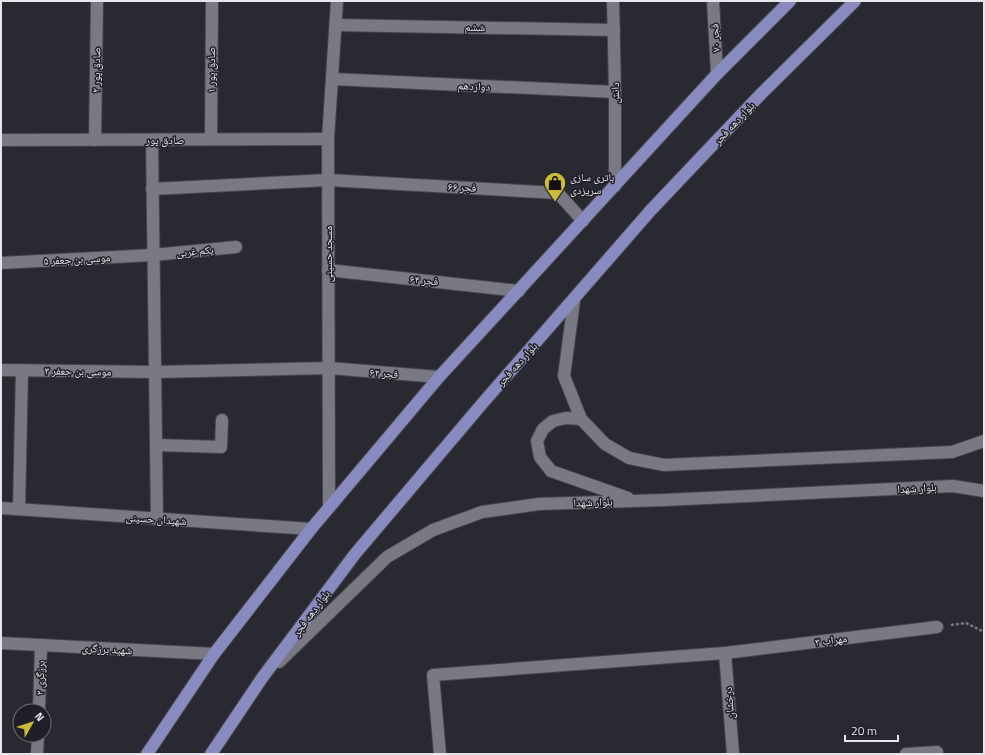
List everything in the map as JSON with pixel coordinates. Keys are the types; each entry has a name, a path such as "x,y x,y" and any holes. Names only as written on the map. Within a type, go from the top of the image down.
{"main road":[{"path":"146,754 214,654 311,529 439,377 717,74 790,1"},
{"name":"بلوار دهه فجر","path":"211,754 262,678 355,554 481,405 574,301 651,210 755,100 855,1"}],"street":[{"name":"صادق پور ۲","path":"95,140 97,1"},
{"name":"صادق پور ۱","path":"211,139 212,1"},
{"name":"مسجد حسینی","path":"329,508 328,139 337,1"},
{"name":"دانش","path":"613,1 615,186"},
{"name":"فجر ۷۰","path":"713,1 717,74"},
{"name":"ششم","path":"336,25 614,30"},
{"name":"دوازدهم","path":"332,79 615,92"},
{"name":"صادق پور","path":"1,140 328,139"},
{"path":"152,140 157,520"},
{"name":"فجر ۶۶","path":"152,189 328,180 558,193 583,221"},
{"name":"یکم غربی","path":"153,255 236,247"},
{"name":"موسی بن جعفر ۵","path":"1,263 153,255"},
{"name":"فجر ۶۴","path":"328,270 519,291"},
{"path":"574,301 564,376 581,419 605,444 629,458 664,465 952,452 984,441"},
{"name":"فجر ۶۲","path":"155,372 329,368 439,377"},
{"name":"موسی بن جعفر ۳","path":"1,370 155,372"},
{"path":"19,509 22,370"},
{"path":"581,419 566,418 553,421 543,429 537,441 540,457 551,471 635,501"},
{"path":"156,445 221,447 222,420"},
{"name":"بلوار شهدا","path":"262,678 387,557 433,530 482,512 539,504 953,486 984,491"},
{"name":"شهیدان حسینی","path":"1,508 157,520 311,529"},
{"name":"مهراب ۳","path":"440,754 433,675 725,653 936,627"},
{"name":"شهید برزگری","path":"1,643 214,654"},
{"name":"برزگری ۲","path":"39,703 41,645"},
{"name":"درخشان","path":"725,653 734,754"},
{"path":"37,754 38,743"},
{"path":"906,754 937,752"}],"path":[{"path":"936,627 966,623 984,632"}],"place":[{"name":"باتری سازی سریزدی","path":"555,202"}]}
